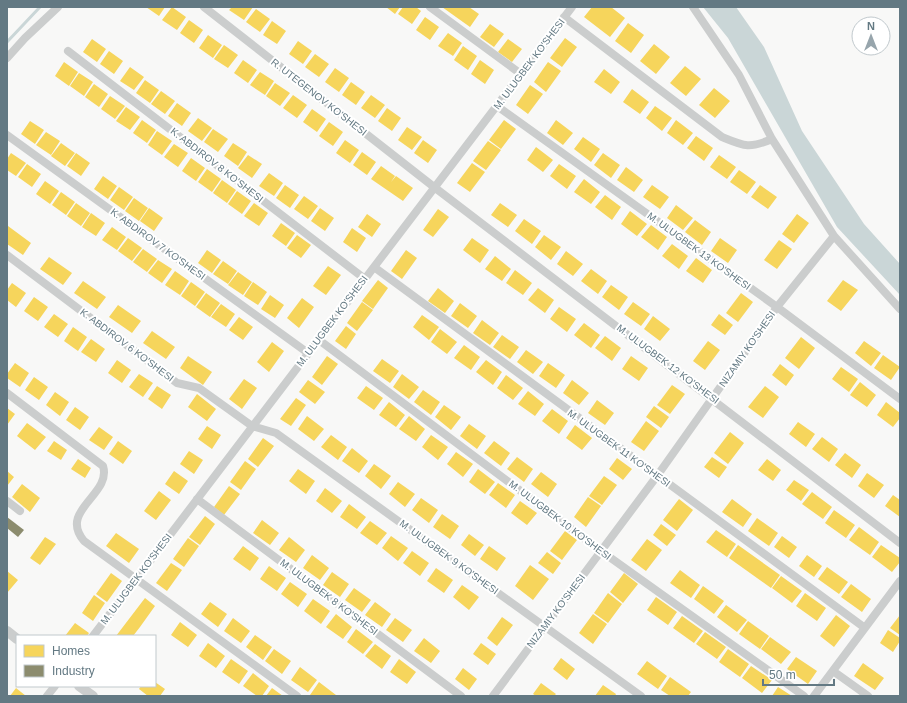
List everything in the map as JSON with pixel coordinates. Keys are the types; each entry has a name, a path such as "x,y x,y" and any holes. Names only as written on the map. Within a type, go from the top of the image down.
{"street":[{"path":"7,58 25,38 58,7"},
{"name":"R. UTEGENOV KO'SHESI","path":"204,7 434,187"},
{"path":"430,7 521,74"},
{"name":"M. ULUGBEK KO'SHESI","path":"94,635 572,7"},
{"path":"693,7 739,75 772,139 834,236 900,309"},
{"path":"564,17 722,137 744,147 762,144 772,139"},
{"name":"K. ABDIROV 8 KO'SHESI","path":"68,51 365,279"},
{"name":"M. ULUGBEK 13 KO'SHESI","path":"496,106 777,306 900,399"},
{"name":"K. ABDIROV 7 KO'SHESI","path":"7,135 308,353"},
{"name":"M. ULUGBEK 12 KO'SHESI","path":"434,187 900,543"},
{"name":"NIZAMIY KO'SHESI","path":"492,696 657,476 777,306 834,236"},
{"name":"K. ABDIROV 6 KO'SHESI","path":"7,255 178,383 199,388 252,426"},
{"name":"M. ULUGBEK 11 KO'SHESI","path":"374,267 865,628"},
{"name":"M. ULUGBEK 10 KO'SHESI","path":"319,340 601,551 804,696"},
{"path":"7,393 103,466 105,472 104,478 77,517 76,526 78,534 84,541 297,696"},
{"name":"M. ULUGBEK 9 KO'SHESI","path":"252,426 276,433 641,696"},
{"name":"M. ULUGBEK 8 KO'SHESI","path":"197,499 461,696"},
{"path":"7,501 20,511"},
{"path":"814,696 900,581"},
{"path":"7,631 16,638"},
{"path":"833,671 868,696"},
{"path":"47,696 54,687"},
{"path":"80,687 93,696"}],"shaded area":[{"path":"703,7 736,7 764,47 802,131 864,224 900,264 900,295 837,227 728,38"}],"building: Homes":[{"path":"146,7 165,7 159,16"},
{"path":"172,7 186,17 177,30 162,20"},
{"path":"232,7 253,7 244,20 229,10"},
{"path":"386,7 400,7 395,14"},
{"path":"403,7 416,7 421,11 412,24 398,14"},
{"path":"442,7 469,7 479,14 470,27"},
{"path":"592,7 611,7 625,18 610,37 584,17"},
{"path":"256,9 270,19 260,32 246,22"},
{"path":"425,17 439,27 430,40 416,30"},
{"path":"189,20 203,30 194,43 180,33"},
{"path":"272,21 286,31 277,44 263,35"},
{"path":"628,23 644,35 631,53 615,41"},
{"path":"490,24 504,34 494,47 480,37"},
{"path":"448,33 462,43 453,56 438,46"},
{"path":"208,35 222,45 213,58 199,48"},
{"path":"565,38 577,47 562,67 550,58"},
{"path":"92,39 106,49 97,62 83,52"},
{"path":"508,39 522,49 512,62 498,52"},
{"path":"298,41 312,51 303,64 289,54"},
{"path":"654,44 670,57 656,74 640,61"},
{"path":"224,45 238,55 228,68 214,59"},
{"path":"463,46 477,56 468,70 454,60"},
{"path":"109,51 123,61 114,74 100,64"},
{"path":"315,54 329,64 319,77 305,67"},
{"path":"243,60 257,70 248,83 234,73"},
{"path":"480,60 494,70 485,84 471,74"},
{"path":"64,62 78,72 69,86 55,76"},
{"path":"548,62 561,71 546,92 534,82"},
{"path":"685,66 701,79 686,96 670,83"},
{"path":"130,67 144,77 134,90 120,81"},
{"path":"335,68 349,78 339,92 325,82"},
{"path":"604,69 620,82 611,94 594,82"},
{"path":"260,72 274,81 265,95 250,85"},
{"path":"79,73 93,82 84,96 70,86"},
{"path":"145,80 159,90 150,103 136,93"},
{"path":"351,82 365,92 356,105 342,95"},
{"path":"275,83 290,93 280,106 266,96"},
{"path":"94,84 108,94 99,107 85,97"},
{"path":"530,85 543,94 528,114 516,105"},
{"path":"714,88 730,101 715,118 699,105"},
{"path":"632,89 649,102 640,114 623,102"},
{"path":"161,91 175,101 165,114 151,104"},
{"path":"293,95 307,105 297,118 283,108"},
{"path":"371,95 385,105 375,118 361,108"},
{"path":"110,96 125,106 115,119 101,109"},
{"path":"177,103 191,113 182,126 168,116"},
{"path":"655,106 672,118 662,131 646,118"},
{"path":"126,107 140,117 130,130 116,121"},
{"path":"387,108 401,118 392,131 378,121"},
{"path":"312,109 326,119 317,132 303,122"},
{"path":"198,118 212,128 202,141 188,131"},
{"path":"142,120 156,130 147,143 133,133"},
{"path":"504,120 516,129 501,149 489,140"},
{"path":"556,120 573,133 563,145 547,133"},
{"path":"676,120 693,133 683,145 667,133"},
{"path":"30,121 44,130 35,144 21,134"},
{"path":"329,122 343,132 333,146 319,136"},
{"path":"407,127 422,137 412,150 398,140"},
{"path":"213,129 228,139 218,152 204,142"},
{"path":"157,131 172,141 162,155 148,145"},
{"path":"46,132 60,141 51,155 36,145"},
{"path":"696,136 713,148 704,161 687,148"},
{"path":"583,137 600,149 591,162 574,149"},
{"path":"345,140 359,150 350,163 336,153"},
{"path":"423,140 437,150 428,163 414,153"},
{"path":"488,141 501,150 486,170 473,161"},
{"path":"61,143 75,153 65,166 51,156"},
{"path":"233,143 247,152 238,166 224,156"},
{"path":"174,144 188,153 178,167 164,157"},
{"path":"536,147 553,160 543,172 527,160"},
{"path":"362,152 376,162 367,175 353,165"},
{"path":"11,153 26,163 16,176 7,170 7,159"},
{"path":"76,153 90,163 81,176 67,166"},
{"path":"603,153 620,165 611,178 594,165"},
{"path":"248,155 262,164 252,178 238,168"},
{"path":"719,155 736,167 727,179 710,167"},
{"path":"191,158 205,168 196,181 182,171"},
{"path":"472,163 485,172 470,192 457,183"},
{"path":"27,164 41,174 32,187 18,177"},
{"path":"559,164 576,176 567,189 550,176"},
{"path":"381,166 395,176 391,182 396,176 413,188 403,201 371,179"},
{"path":"626,167 643,180 634,192 617,180"},
{"path":"207,169 221,179 212,192 198,182"},
{"path":"739,170 756,182 747,194 730,182"},
{"path":"269,173 283,183 274,196 259,186"},
{"path":"103,176 117,186 108,199 94,189"},
{"path":"584,179 600,192 591,204 574,192"},
{"path":"222,180 236,190 227,203 213,193"},
{"path":"45,181 59,191 50,204 36,194"},
{"path":"285,185 299,195 290,208 276,198"},
{"path":"652,185 669,197 660,209 643,197"},
{"path":"760,185 777,197 768,209 751,197"},
{"path":"119,187 133,197 124,210 110,200"},
{"path":"237,191 251,201 242,214 228,204"},
{"path":"61,192 75,202 66,215 52,205"},
{"path":"605,195 621,207 612,220 595,207"},
{"path":"304,196 318,206 308,219 294,209"},
{"path":"134,198 148,208 139,221 125,211"},
{"path":"76,203 90,213 81,226 67,216"},
{"path":"254,203 268,213 259,226 244,216"},
{"path":"500,203 517,215 508,227 491,215"},
{"path":"676,205 693,218 683,230 667,218"},
{"path":"149,208 163,218 154,231 140,221"},
{"path":"320,208 334,218 325,231 311,221"},
{"path":"438,209 449,217 433,237 423,230"},
{"path":"630,211 647,224 637,236 621,224"},
{"path":"91,213 105,223 96,236 82,227"},
{"path":"367,214 381,224 372,237 358,227"},
{"path":"797,214 809,223 794,243 782,234"},
{"path":"524,219 541,231 532,244 515,231"},
{"path":"695,220 711,232 702,245 685,232"},
{"path":"281,223 295,233 286,246 272,236"},
{"path":"651,225 667,237 658,250 641,237"},
{"path":"8,226 31,243 23,255 7,244"},
{"path":"112,227 126,237 117,250 102,240"},
{"path":"352,228 366,238 357,252 343,242"},
{"path":"297,235 311,245 301,258 287,248"},
{"path":"544,235 561,247 551,260 535,247"},
{"path":"128,238 142,248 132,261 118,251"},
{"path":"472,238 489,250 480,263 463,250"},
{"path":"720,238 737,250 728,263 711,251"},
{"path":"779,240 792,249 777,269 764,260"},
{"path":"672,244 688,256 679,269 662,256"},
{"path":"143,249 157,259 147,272 133,262"},
{"path":"207,250 221,260 212,273 198,263"},
{"path":"406,250 417,258 402,279 391,271"},
{"path":"566,251 583,264 573,276 557,264"},
{"path":"495,256 511,269 502,281 485,269"},
{"path":"49,257 72,273 63,285 40,269"},
{"path":"696,258 712,270 703,283 686,271"},
{"path":"158,260 172,269 162,283 148,273"},
{"path":"223,261 237,271 228,284 213,274"},
{"path":"328,266 341,275 326,295 313,286"},
{"path":"591,269 607,281 598,294 581,281"},
{"path":"515,270 532,283 523,295 506,283"},
{"path":"175,271 189,281 180,295 165,285"},
{"path":"238,272 252,282 243,295 228,285"},
{"path":"378,280 388,288 373,309 362,301"},
{"path":"843,280 858,290 841,311 827,301"},
{"path":"83,281 106,297 97,309 74,293"},
{"path":"191,282 205,292 195,306 181,296"},
{"path":"253,282 267,292 258,305 244,296"},
{"path":"12,283 26,293 16,307 7,300 7,290"},
{"path":"611,285 628,297 619,310 602,297"},
{"path":"438,288 454,301 445,313 428,301"},
{"path":"538,288 554,300 545,313 528,300"},
{"path":"206,293 220,303 210,317 196,307"},
{"path":"741,293 753,302 738,322 726,313"},
{"path":"270,295 284,305 275,318 261,309"},
{"path":"34,297 48,307 38,321 24,311"},
{"path":"302,298 314,307 299,328 287,318"},
{"path":"362,302 373,310 357,331 347,323"},
{"path":"633,302 650,314 641,326 624,314"},
{"path":"460,303 477,316 468,328 451,316"},
{"path":"221,304 235,314 226,327 211,317"},
{"path":"118,305 141,321 132,333 109,317"},
{"path":"559,307 576,319 567,332 550,319"},
{"path":"54,314 68,324 58,337 44,327"},
{"path":"719,314 733,325 725,335 711,325"},
{"path":"422,315 439,327 429,340 413,327"},
{"path":"653,316 670,329 660,341 644,329"},
{"path":"239,317 253,327 243,340 229,330"},
{"path":"482,320 499,333 490,345 473,333"},
{"path":"584,323 600,335 591,348 574,335"},
{"path":"346,326 356,334 346,349 335,341"},
{"path":"73,327 87,337 78,351 64,341"},
{"path":"440,329 457,342 447,354 431,342"},
{"path":"152,331 175,347 166,359 143,343"},
{"path":"502,335 519,347 510,359 493,347"},
{"path":"605,336 621,348 612,361 595,348"},
{"path":"801,337 815,348 799,369 785,358"},
{"path":"91,339 105,349 96,362 81,352"},
{"path":"708,341 720,350 705,370 693,361"},
{"path":"864,341 881,353 871,366 855,353"},
{"path":"272,342 284,351 269,372 257,362"},
{"path":"464,345 480,357 471,370 454,358"},
{"path":"526,350 543,362 533,374 517,362"},
{"path":"883,355 900,367 891,380 874,368"},
{"path":"188,356 212,372 203,385 180,368"},
{"path":"327,356 338,364 322,385 312,377"},
{"path":"631,356 648,368 639,381 622,369"},
{"path":"382,359 399,371 390,383 373,371"},
{"path":"117,360 131,370 122,383 108,373"},
{"path":"486,360 502,372 493,385 476,372"},
{"path":"15,363 29,373 20,387 7,378 7,374"},
{"path":"548,363 565,375 556,388 539,376"},
{"path":"780,364 794,375 786,386 772,375"},
{"path":"841,367 858,379 849,392 832,379"},
{"path":"139,374 153,383 143,397 129,387"},
{"path":"402,374 419,387 409,399 393,387"},
{"path":"506,375 523,388 513,400 497,388"},
{"path":"34,377 48,387 39,400 25,390"},
{"path":"244,379 257,388 242,409 229,399"},
{"path":"308,380 325,392 315,404 299,392"},
{"path":"572,380 589,393 579,405 563,393"},
{"path":"860,382 876,395 867,407 850,395"},
{"path":"672,385 685,394 670,414 657,405"},
{"path":"157,386 171,395 162,409 148,399"},
{"path":"366,386 383,398 374,410 357,398"},
{"path":"765,386 779,397 763,418 748,407"},
{"path":"423,390 440,402 431,415 414,402"},
{"path":"528,391 544,404 535,416 518,404"},
{"path":"55,392 69,402 60,416 46,405"},
{"path":"197,394 216,409 207,421 188,407"},
{"path":"296,398 306,405 291,426 280,419"},
{"path":"597,400 614,413 605,425 588,413"},
{"path":"389,402 405,415 396,427 379,415"},
{"path":"886,402 900,413 900,418 893,427 877,415"},
{"path":"444,405 461,417 451,430 435,417"},
{"path":"654,406 669,417 661,428 646,417"},
{"path":"75,407 89,417 80,430 66,420"},
{"path":"7,408 15,414 7,425"},
{"path":"552,409 568,421 559,434 542,421"},
{"path":"307,416 324,429 314,441 298,429"},
{"path":"409,416 425,429 416,441 399,429"},
{"path":"646,421 659,431 644,451 631,442"},
{"path":"798,422 815,434 806,447 789,434"},
{"path":"27,423 46,437 35,450 17,436"},
{"path":"469,424 486,436 477,449 460,436"},
{"path":"575,425 592,438 582,450 566,438"},
{"path":"207,426 221,435 212,449 198,439"},
{"path":"99,427 113,437 104,450 89,440"},
{"path":"730,432 744,443 728,464 714,453"},
{"path":"331,435 347,447 338,460 321,447"},
{"path":"431,435 448,447 438,460 422,447"},
{"path":"822,437 838,449 829,462 812,449"},
{"path":"263,438 274,446 258,467 248,459"},
{"path":"54,441 67,450 61,460 47,451"},
{"path":"118,441 132,451 123,464 109,454"},
{"path":"494,441 510,453 501,466 484,453"},
{"path":"352,448 368,461 359,473 342,461"},
{"path":"189,451 203,460 194,474 180,464"},
{"path":"456,452 473,464 463,477 447,464"},
{"path":"845,453 861,465 852,478 835,465"},
{"path":"517,457 533,469 524,482 507,469"},
{"path":"712,457 727,467 719,478 704,467"},
{"path":"617,458 632,469 623,480 609,469"},
{"path":"78,459 91,468 85,478 71,469"},
{"path":"767,459 781,470 773,481 758,470"},
{"path":"245,461 256,469 241,490 230,482"},
{"path":"374,464 391,476 381,489 365,476"},
{"path":"298,469 315,481 306,494 289,481"},
{"path":"478,469 495,482 485,494 469,482"},
{"path":"7,471 14,477 7,486"},
{"path":"174,471 188,481 179,494 165,484"},
{"path":"541,472 557,484 548,497 531,484"},
{"path":"867,473 884,485 874,498 858,486"},
{"path":"604,476 617,485 602,505 589,496"},
{"path":"794,480 809,490 801,501 786,490"},
{"path":"398,482 415,494 405,507 389,494"},
{"path":"498,483 515,495 506,508 489,495"},
{"path":"22,484 40,498 30,512 12,497"},
{"path":"229,486 240,494 224,515 214,507"},
{"path":"325,488 342,501 332,513 316,501"},
{"path":"159,491 171,500 156,520 144,511"},
{"path":"812,492 832,507 823,519 802,504"},
{"path":"893,495 900,500 900,517 885,506"},
{"path":"588,497 601,506 586,527 574,517"},
{"path":"421,498 438,510 429,523 412,510"},
{"path":"679,499 693,510 677,531 663,520"},
{"path":"732,499 752,514 743,527 722,512"},
{"path":"520,501 537,513 527,525 511,513"},
{"path":"349,504 366,517 357,529 340,517"},
{"path":"834,510 855,525 846,538 825,523"},
{"path":"442,514 459,526 450,539 433,527"},
{"path":"205,516 215,524 200,545 189,537"},
{"path":"757,518 778,533 769,546 748,531"},
{"path":"262,520 279,533 270,545 253,533"},
{"path":"370,521 387,533 377,545 360,533"},
{"path":"661,524 676,535 667,546 653,535"},
{"path":"859,527 879,542 870,555 849,540"},
{"path":"716,530 736,544 727,557 706,542"},
{"path":"565,531 577,540 562,560 550,551"},
{"path":"116,533 139,549 129,563 106,546"},
{"path":"469,534 484,545 475,556 461,545"},
{"path":"391,536 408,548 398,561 382,548"},
{"path":"782,536 797,547 789,558 774,547"},
{"path":"45,537 56,544 40,565 30,558"},
{"path":"289,537 305,550 296,562 279,550"},
{"path":"188,538 199,546 184,567 173,559"},
{"path":"647,539 662,550 646,571 631,560"},
{"path":"738,545 780,575 771,588 729,558"},
{"path":"881,545 900,558 900,562 892,572 872,557"},
{"path":"243,546 259,558 250,571 233,559"},
{"path":"489,546 506,558 497,571 480,559"},
{"path":"412,551 429,563 420,576 403,563"},
{"path":"547,552 561,563 553,574 538,563"},
{"path":"312,555 329,568 320,580 303,568"},
{"path":"807,555 822,566 814,577 799,566"},
{"path":"171,563 182,570 167,591 156,583"},
{"path":"530,565 549,579 533,600 515,586"},
{"path":"269,566 286,578 277,591 260,579"},
{"path":"827,567 848,582 839,594 818,579"},
{"path":"436,568 453,580 444,593 427,581"},
{"path":"680,570 700,585 691,598 670,583"},
{"path":"7,571 18,580 7,593"},
{"path":"332,572 349,584 340,597 323,585"},
{"path":"111,573 122,581 107,602 96,594"},
{"path":"624,573 638,584 623,603 610,592"},
{"path":"781,576 802,591 792,603 772,588"},
{"path":"290,582 307,594 298,607 281,594"},
{"path":"851,584 871,599 862,612 841,597"},
{"path":"462,585 479,597 469,610 453,597"},
{"path":"703,586 724,601 714,614 694,599"},
{"path":"354,588 371,600 362,612 345,600"},
{"path":"608,593 622,604 608,623 594,613"},
{"path":"805,593 826,608 817,621 796,606"},
{"path":"94,595 105,603 93,621 82,613"},
{"path":"656,597 677,612 668,625 647,610"},
{"path":"145,598 155,606 134,635 117,635"},
{"path":"313,599 330,611 321,624 304,611"},
{"path":"210,602 227,614 218,627 201,614"},
{"path":"375,602 391,614 382,627 365,615"},
{"path":"726,605 747,620 737,632 717,617"},
{"path":"336,614 352,627 343,639 326,627"},
{"path":"593,614 607,624 593,644 579,633"},
{"path":"836,615 850,626 834,647 820,636"},
{"path":"900,615 900,635 890,628"},
{"path":"682,616 703,631 694,643 673,628"},
{"path":"502,617 513,625 497,646 487,638"},
{"path":"233,618 250,631 241,643 224,631"},
{"path":"395,618 412,630 403,642 386,630"},
{"path":"748,621 769,636 760,649 739,634"},
{"path":"180,622 197,635 188,647 171,635"},
{"path":"75,623 89,633 88,635 66,635"},
{"path":"356,629 373,642 363,654 347,642"},
{"path":"888,630 900,638 900,641 893,652 880,643"},
{"path":"705,632 726,647 717,659 696,644"},
{"path":"255,635 272,647 263,660 246,647"},
{"path":"770,637 791,652 781,664 761,649"},
{"path":"424,638 440,651 431,663 414,651"},
{"path":"208,643 225,656 216,668 199,656"},
{"path":"481,643 496,654 488,665 473,654"},
{"path":"375,644 391,656 382,669 365,656"},
{"path":"274,649 291,661 282,674 265,661"},
{"path":"728,649 749,664 740,677 719,662"},
{"path":"796,657 817,671 808,684 787,669"},
{"path":"561,658 575,669 567,680 553,669"},
{"path":"231,659 248,671 239,684 222,672"},
{"path":"399,659 416,672 407,684 390,672"},
{"path":"647,661 667,676 658,689 637,674"},
{"path":"863,663 884,678 875,690 854,676"},
{"path":"751,666 772,680 762,693 742,678"},
{"path":"300,667 317,680 308,692 291,680"},
{"path":"463,668 477,679 469,690 455,679"},
{"path":"253,673 269,686 262,696 257,696 243,686"},
{"path":"670,677 691,692 688,696 670,696 661,690"},
{"path":"319,682 336,695 310,695"},
{"path":"156,683 165,689 160,696 148,696 139,689 140,687 156,687"},
{"path":"541,683 556,694 554,696 536,696 533,694"},
{"path":"603,685 616,694 615,696 595,696"},
{"path":"778,687 792,696 772,696"},
{"path":"16,688 26,696 10,696"},
{"path":"272,688 283,696 266,696"}],"building: Industry":[{"path":"7,517 24,530 18,537 7,528"}],"waterway":[{"path":"7,42 40,7"}]}
